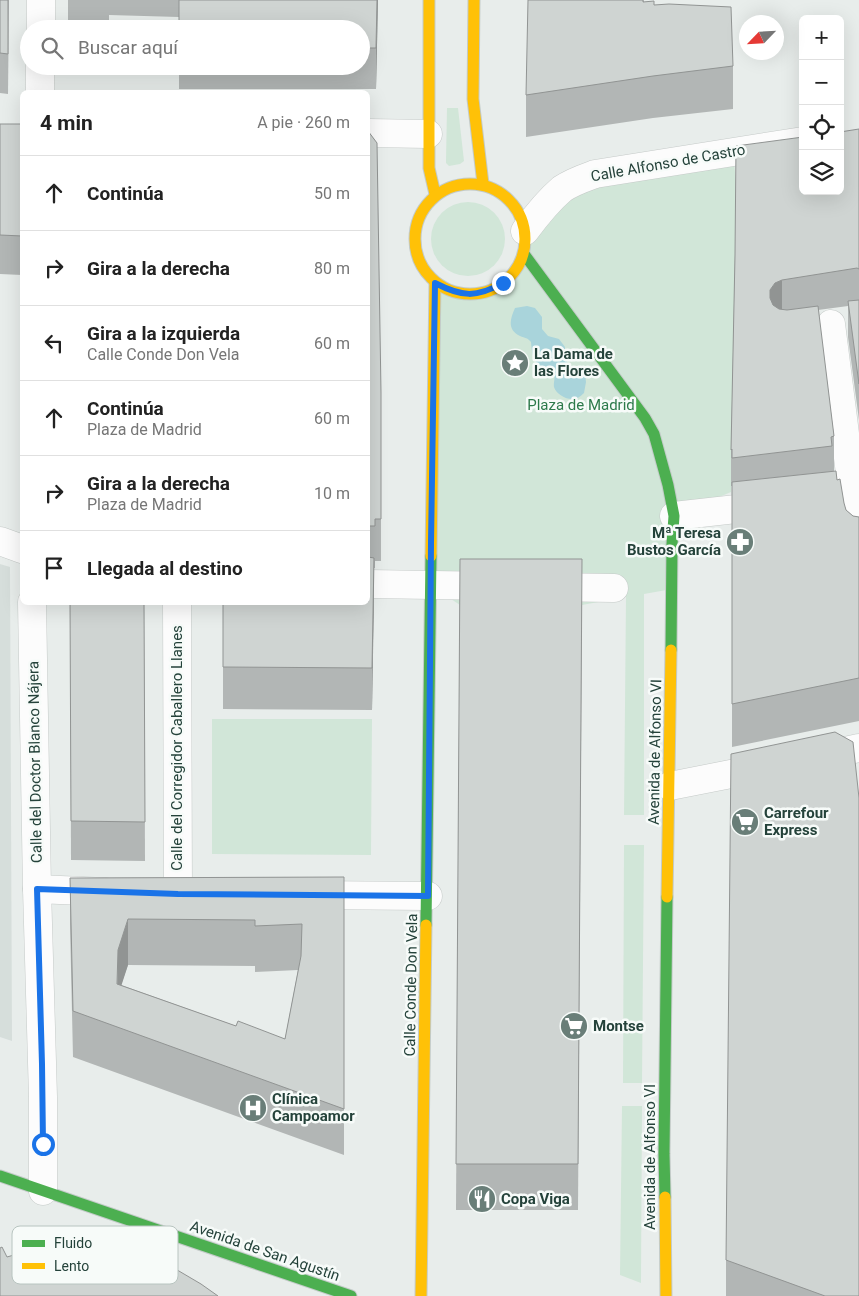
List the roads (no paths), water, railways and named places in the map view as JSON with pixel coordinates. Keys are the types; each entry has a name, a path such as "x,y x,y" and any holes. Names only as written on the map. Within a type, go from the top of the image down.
{"main road":[{"path":"429,0 429,168 435,194"},
{"path":"474,0 473,99 483,184"},
{"path":"458,184 483,184 506,196 522,218 524,242 516,270 503,283 487,292 469,294 451,291 435,283 422,267 414,248 415,228 422,209 435,194 458,184"},
{"name":"Avenida de Alfonso VI","path":"524,242 548,284 645,418 654,434 668,485 674,516 672,544 664,1154 666,1296"},
{"path":"430,585 435,283"},
{"name":"Calle Conde Don Vela","path":"421,1296 428,896 430,585"},
{"name":"Avenida de San Agustín","path":"0,1176 145,1226"},
{"name":"Avenida de San Agustín","path":"178,1237 350,1296"}],"street":[{"path":"41,0 41,20"},
{"path":"40,75 40,90"},
{"path":"370,133 428,134"},
{"name":"Calle Alfonso de Castro","path":"524,242 539,213 563,189 595,174 799,142"},
{"path":"803,328 843,322 847,497 859,544"},
{"path":"674,516 792,503"},
{"path":"0,541 20,547"},
{"path":"370,584 614,588"},
{"name":"Calle del Doctor Blanco Nájera","path":"32,605 43,1097 43,1191"},
{"name":"Calle del Corregidor Caballero Llanes","path":"177,605 178,894"},
{"path":"670,786 859,748"},
{"path":"37,889 129,892"},
{"path":"287,895 428,896"}],"water":[{"path":"527,306 535,308 542,317 542,329 548,336 559,339 565,347 565,358 569,366 579,368 585,374 584,393 579,397 568,399 557,392 554,387 555,377 553,373 551,370 538,364 533,356 531,342 513,331 511,320 515,308"}],"place":[{"name":"La Dama de las Flores","path":"515,363"},
{"name":"Mª Teresa Bustos García","path":"740,542"},
{"name":"Carrefour Express","path":"745,822"},
{"name":"Montse","path":"574,1026"},
{"name":"Clínica Campoamor","path":"253,1108"},
{"name":"Copa Viga","path":"482,1199"}],"park label":[{"name":"Plaza de Madrid","path":"581,405"}]}
